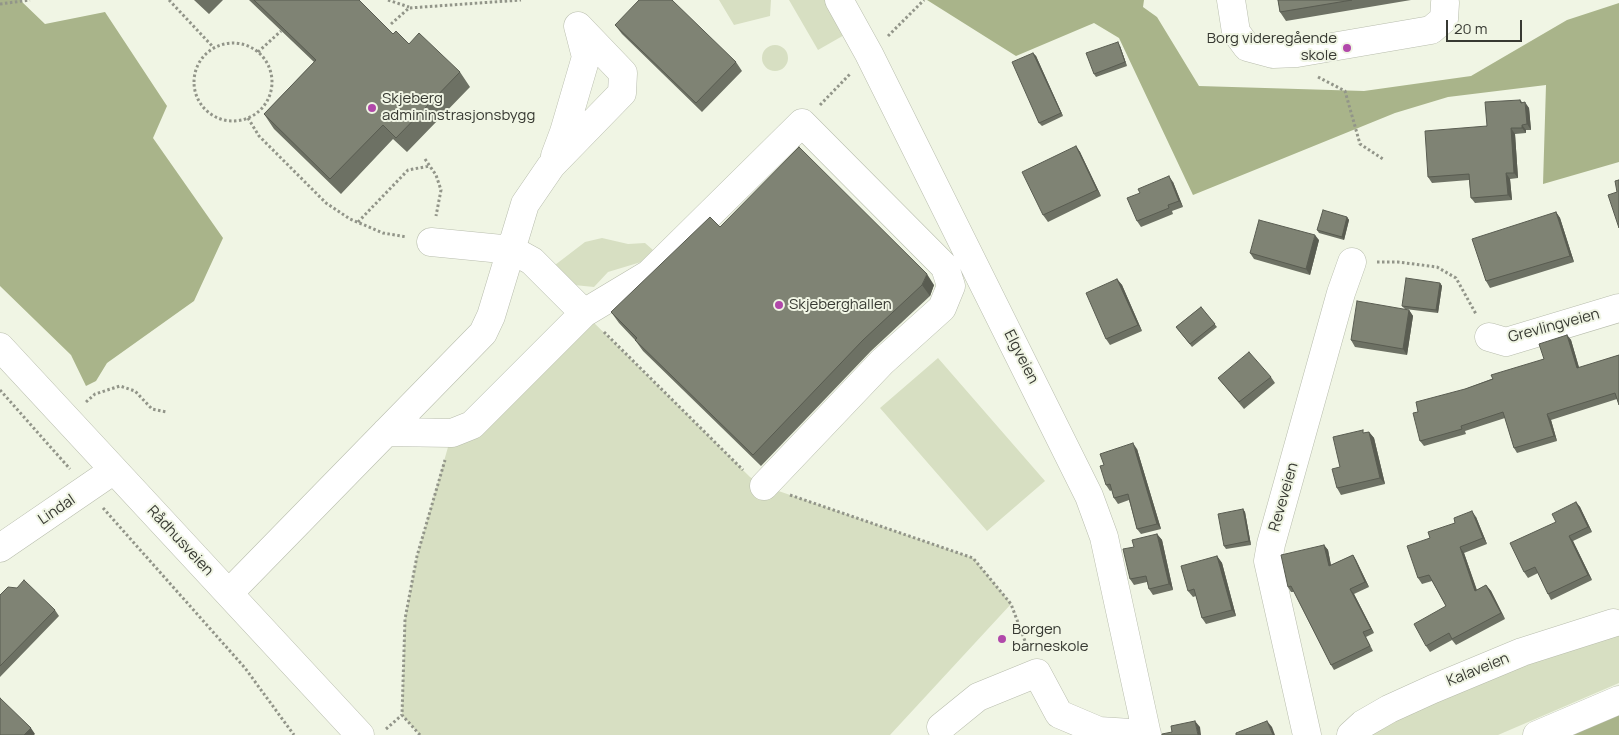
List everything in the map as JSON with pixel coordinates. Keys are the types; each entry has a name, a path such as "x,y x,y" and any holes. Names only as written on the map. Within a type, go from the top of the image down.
{"street":[{"name":"Elgveien","path":"839,0 869,54 1089,496 1104,537 1147,735"},
{"path":"1231,0 1236,32 1247,47 1282,54 1431,30 1444,19 1444,3"},
{"path":"386,432 452,433 472,424 584,312 649,274 802,123 946,267 951,286 942,308 882,362 764,486"},
{"path":"229,593 483,333 491,316 525,204 551,166"},
{"path":"431,242 512,250 532,261 584,312"},
{"name":"Reveveien","path":"1307,735 1268,561 1270,544 1341,293 1352,262"},
{"name":"Grevlingveien","path":"1489,336 1506,342 1619,308"},
{"name":"Rådhusveien","path":"0,347 229,593 370,734"},
{"name":"Lindal","path":"0,548 114,470"},
{"name":"Kalaveien","path":"1351,735 1389,708 1433,689 1522,652 1612,623"},
{"path":"941,727 978,697 1037,673 1059,714 1099,731 1147,735"},
{"path":"1536,735 1619,700"}],"path":[{"path":"0,4 30,0"},
{"path":"169,0 214,48"},
{"path":"388,0 410,8 521,0"},
{"path":"392,24 410,8"},
{"path":"258,52 281,31"},
{"path":"237,43 248,46 258,52 267,62 271,74 272,88 268,100 260,111 248,118 236,121 222,120 211,114 201,105 196,93 194,80 197,68 204,56 214,48 225,44 237,43"},
{"path":"1282,54 1293,65 1345,91 1360,144 1383,159"},
{"path":"248,118 259,136 326,203 358,222 383,233 431,242 441,190 436,175 425,159"},
{"path":"358,222 408,170 430,166"},
{"path":"1352,262 1398,262 1437,267 1456,278 1489,336"},
{"path":"584,312 750,477 764,486 973,558 1011,604 1037,673"},
{"path":"68,419 95,394 120,386 135,391 152,409 167,412"},
{"path":"0,390 245,668 294,735"},
{"path":"420,735 402,715 406,619 417,556 452,433"},
{"path":"370,734 402,715"}],"green space":[{"path":"0,0 20,0 45,24 105,12 167,106 153,138 223,238 194,301 107,363 96,381 86,386 71,355 0,286"},
{"path":"719,0 771,0 770,16 734,25"},
{"path":"789,0 827,0 846,34 818,50"},
{"path":"927,0 1144,0 1143,7 1157,17 1199,86 1364,91 1471,76 1567,20 1619,3 1619,162 1543,184 1546,85 1448,97 1395,113 1193,195 1119,38 1094,23 1016,56"},
{"path":"775,45 784,49 788,58 784,67 775,71 766,67 762,58 766,49"},
{"path":"602,238 628,244 645,243 653,250 641,262 608,272 594,287 574,285 555,265 585,242"},
{"path":"584,313 750,477 764,486 973,558 1011,604 890,735 420,735 402,715 405,619 417,556 452,433"},
{"path":"938,358 1045,481 987,531 880,408"},
{"path":"1619,623 1619,683 1498,735 1351,735"},
{"path":"1619,700 1619,735 1537,735"}],"building":[{"name":"Skjeberg admininstrasjonsbygg","path":"254,0 359,0 393,34 396,31 409,44 419,33 460,72 396,138 383,125 330,179 264,114 316,60"},
{"path":"639,0 672,0 736,62 696,103 615,25"},
{"path":"1278,0 1352,0 1280,12"},
{"path":"1118,42 1125,62 1094,74 1086,53"},
{"path":"1033,53 1061,113 1039,123 1012,62"},
{"path":"1520,100 1521,103 1525,102 1527,124 1522,125 1522,128 1511,128 1514,173 1506,173 1508,195 1471,198 1469,174 1428,177 1425,131 1487,126 1485,102"},
{"path":"1076,146 1097,190 1043,215 1022,172"},
{"name":"Skjeberghallen","path":"799,147 927,274 922,285 863,340 753,455 635,340 637,338 611,312 710,217 720,227"},
{"path":"1169,176 1179,201 1168,205 1169,208 1137,221 1127,198 1140,193 1138,189"},
{"path":"1619,180 1619,228 1608,195 1617,192 1615,181"},
{"path":"1323,210 1347,217 1342,237 1317,230"},
{"path":"1556,212 1570,256 1486,281 1472,239"},
{"path":"1259,220 1315,235 1306,269 1250,253"},
{"path":"1406,278 1440,283 1436,310 1402,306"},
{"path":"1117,279 1138,325 1106,339 1086,293"},
{"path":"1357,301 1409,310 1403,349 1351,340"},
{"path":"1201,307 1215,324 1190,344 1176,327"},
{"path":"1567,335 1577,368 1619,355 1619,405 1615,393 1547,414 1554,436 1514,448 1503,412 1461,426 1462,429 1420,441 1413,413 1418,412 1416,402 1465,389 1493,379 1491,375 1544,359 1539,344"},
{"path":"1249,352 1271,377 1239,402 1218,378"},
{"path":"1363,430 1363,433 1369,432 1380,478 1337,488 1332,469 1340,467 1333,437"},
{"path":"1133,443 1157,524 1137,529 1128,494 1114,498 1110,484 1106,485 1100,466 1104,465 1100,454"},
{"path":"1576,502 1588,527 1569,536 1588,575 1548,594 1535,567 1524,572 1510,543 1556,522 1552,514"},
{"path":"1243,509 1249,541 1224,546 1218,514"},
{"path":"1472,511 1483,538 1460,547 1475,591 1486,585 1501,613 1452,639 1449,633 1426,646 1414,624 1446,606 1429,575 1418,578 1407,546 1430,538 1428,532 1455,523 1454,518"},
{"path":"1157,534 1169,584 1149,589 1146,576 1130,579 1123,549 1134,547 1132,540"},
{"path":"1324,545 1329,566 1353,555 1365,582 1350,589 1371,629 1363,632 1370,646 1331,665 1291,586 1288,587 1281,555"},
{"path":"1217,556 1232,610 1202,618 1194,589 1188,591 1181,566"},
{"path":"24,580 55,610 0,666 0,595 8,587 17,588"},
{"path":"0,698 31,728 24,735 0,735"},
{"path":"1195,721 1198,735 1162,735 1172,732 1171,726"},
{"path":"1267,721 1273,735 1236,735 1236,733"}],"place":[{"name":"Borg videregående skole","path":"1347,48"},
{"name":"Skjeberg admininstrasjonsbygg","path":"372,108"},
{"name":"Skjeberghallen","path":"779,305"},
{"name":"Borgen barneskole","path":"1002,639"}]}
